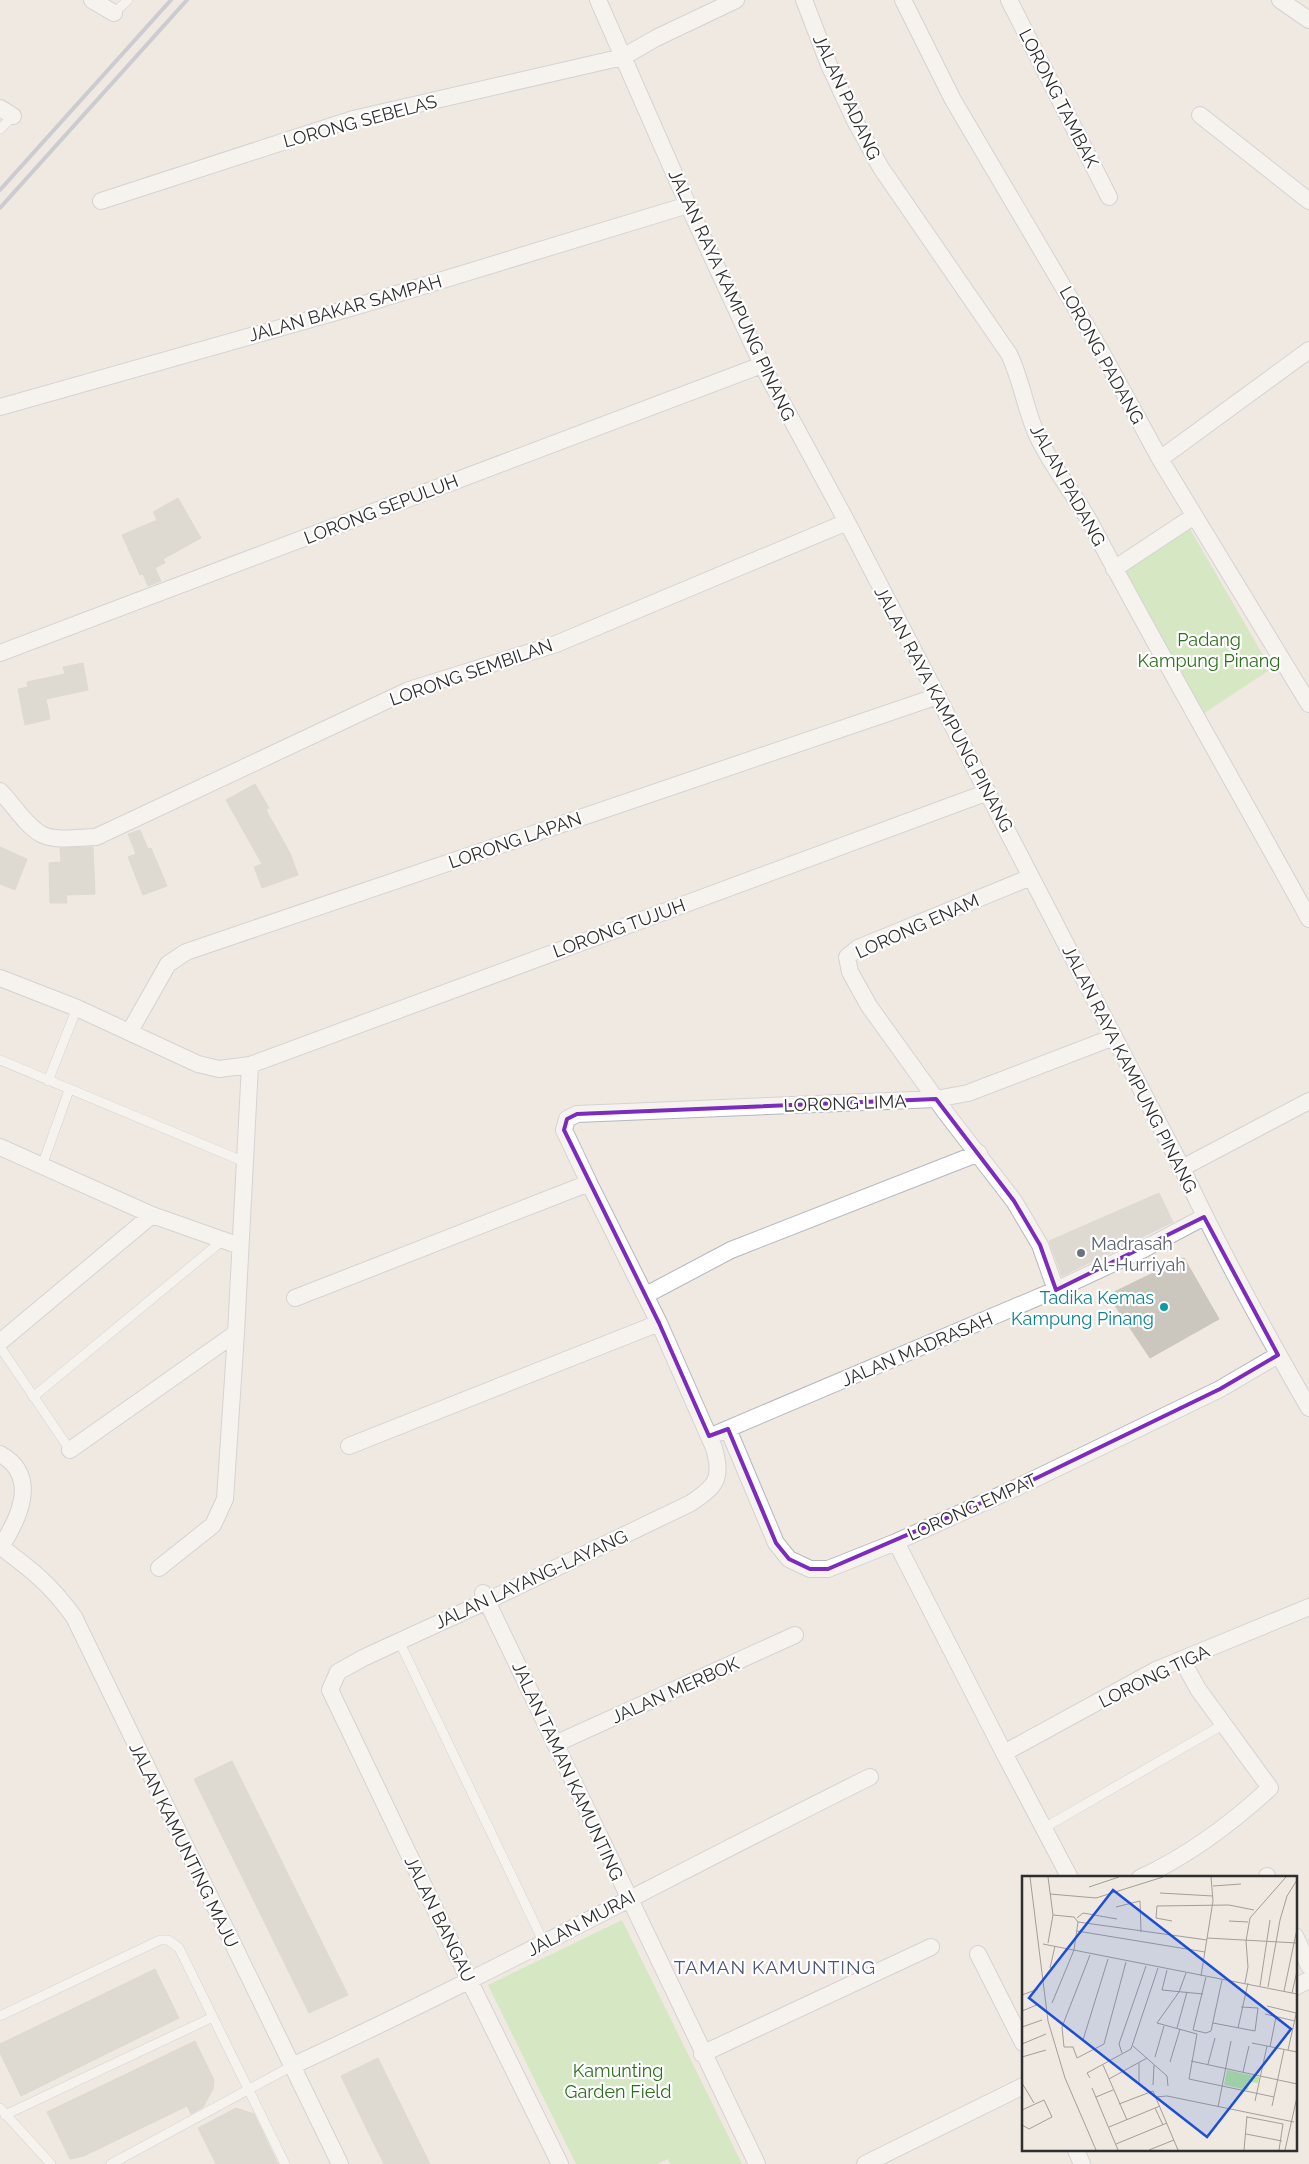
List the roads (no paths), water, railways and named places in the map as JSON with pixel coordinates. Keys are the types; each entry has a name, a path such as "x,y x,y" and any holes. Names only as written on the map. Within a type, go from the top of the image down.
{"street":[{"path":"92,0 114,14"},
{"name":"JALAN RAYA KAMPUNG PINANG","path":"598,0 688,205 762,365 847,522 988,792 1182,1168 1204,1217 1278,1355 1309,1408"},
{"name":"LORONG SEBELAS","path":"101,201 353,119 624,57 656,38 736,0"},
{"name":"JALAN PADANG","path":"804,0 829,65 855,121 881,168 1010,354 1018,374 1024,402 1036,434 1089,521 1309,919"},
{"name":"LORONG PADANG","path":"903,0 953,100 1101,351 1160,460 1309,704"},
{"name":"LORONG TAMBAK","path":"1009,0 1109,197"},
{"path":"1280,0 1309,20"},
{"path":"1200,115 1309,201"},
{"name":"JALAN BAKAR SAMPAH","path":"0,407 354,307 688,205"},
{"path":"1160,460 1309,350"},
{"name":"LORONG SEPULUH","path":"0,653 762,365"},
{"path":"1114,569 1194,516"},
{"name":"LORONG SEMBILAN","path":"0,790 29,824 42,835 56,838 96,837 409,690 556,644 847,522"},
{"name":"LORONG LAPAN","path":"130,1031 168,964 186,952 938,696"},
{"name":"LORONG TUJUH","path":"0,978 130,1031 198,1064 219,1069 250,1065 988,792"},
{"name":"LORONG ENAM","path":"936,1099 869,1006 850,972 847,957 858,948 1031,877"},
{"name":"LORONG LIMA","path":"589,1183 564,1130 567,1119 577,1114 936,1099 968,1093 1114,1037"},
{"path":"159,1568 213,1525 225,1499 250,1065"},
{"path":"936,1099 1014,1201 1040,1245 1056,1290"},
{"path":"1182,1168 1309,1101"},
{"path":"0,1147 152,1215 240,1246"},
{"path":"646,1295 731,1250 979,1153"},
{"path":"295,1298 589,1183 646,1295 709,1436"},
{"path":"0,1342 152,1215"},
{"name":"JALAN MADRASAH","path":"709,1436 1056,1290 1111,1265 1204,1217"},
{"path":"348,1446 659,1323"},
{"path":"70,1450 236,1333"},
{"name":"LORONG EMPAT","path":"728,1429 776,1543 790,1559 810,1570 828,1569 896,1542 1018,1487 1220,1389 1278,1355"},
{"name":"JALAN LAYANG-LAYANG","path":"338,1672 485,1597 691,1503 710,1490 718,1478 718,1463 709,1436"},
{"path":"0,1454 16,1468 23,1486 23,1504 0,1548"},
{"path":"896,1542 1004,1754 1069,1876"},
{"name":"JALAN KAMUNTING MAJU","path":"0,1548 50,1586 74,1617 340,2164"},
{"name":"JALAN TAMAN KAMUNTING","path":"485,1597 702,2054 757,2164"},
{"name":"LORONG TIGA","path":"1004,1754 1156,1670 1309,1607"},
{"name":"JALAN MERBOK","path":"555,1744 794,1636"},
{"path":"1144,1876 1197,1846 1249,1807 1270,1788 1198,1689 1182,1660"},
{"name":"JALAN BANGAU","path":"338,1672 330,1690 470,1982 560,2164"},
{"name":"JALAN MURAI","path":"292,2066 470,1982 870,1777"},
{"path":"1296,1938 1309,1966"},
{"path":"702,2054 931,1947"},
{"path":"978,1954 1022,2041"},
{"path":"1296,1986 1309,1980"},
{"path":"866,2164 1022,2086"},
{"path":"1077,2152 1082,2164"}],"lane":[{"path":"114,14 128,0"},
{"path":"0,129 6,112"},
{"path":"48,1081 77,1008"},
{"path":"0,1060 245,1162"},
{"path":"42,1166 69,1090"},
{"path":"33,1397 223,1240"},
{"path":"0,1347 70,1450"},
{"path":"399,1641 544,1943"},
{"path":"1044,1828 1224,1724"},
{"path":"0,2016 160,1940 168,1940 179,1948 284,2164"},
{"path":"51,2164 2,2112 212,2017"},
{"path":"111,2164 292,2066"}],"railway":[{"path":"0,190 171,0"},
{"path":"0,208 187,0"}],"place":[{"name":"Madrasah Al-Hurriyah","path":"1081,1253"},
{"name":"Tadika Kemas Kampung Pinang","path":"1164,1307"}],"district":[{"name":"TAMAN KAMUNTING","path":"775,1967"}],"park label":[{"name":"Padang Kampung Pinang","path":"1209,649"},
{"name":"Kamunting Garden Field","path":"618,2080"}]}
